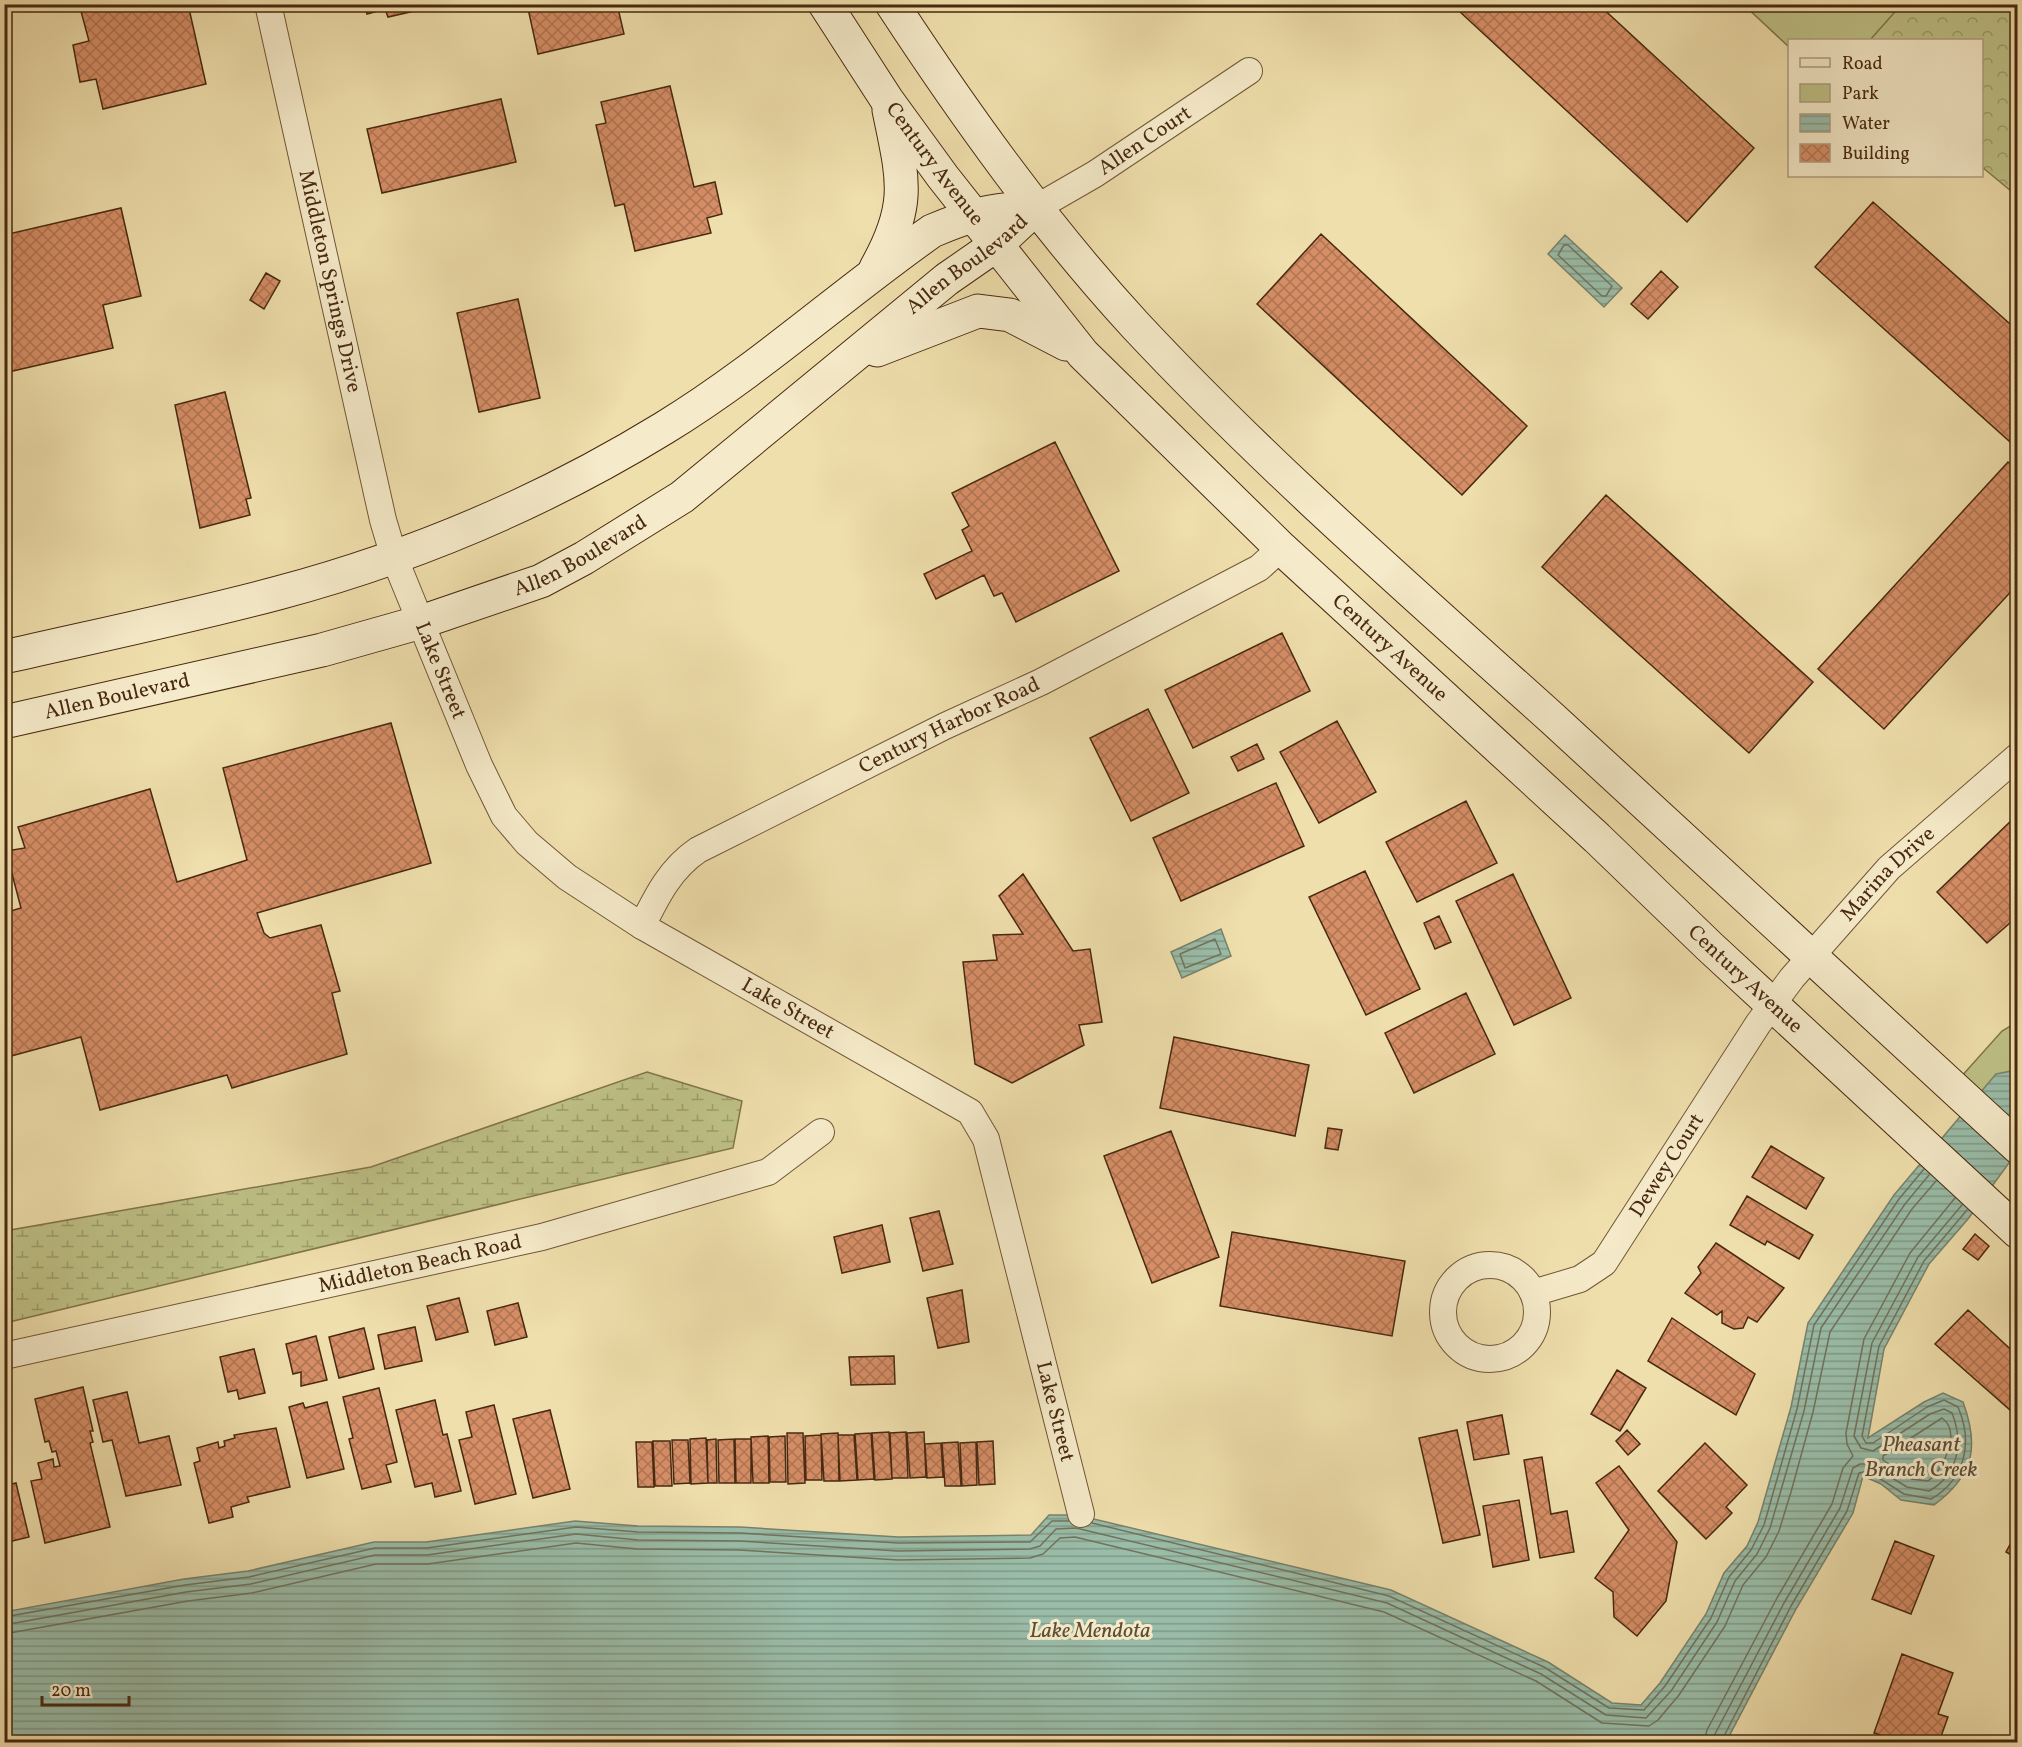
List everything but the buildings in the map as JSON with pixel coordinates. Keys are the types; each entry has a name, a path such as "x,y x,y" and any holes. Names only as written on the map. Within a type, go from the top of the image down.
{"main road":[{"name":"Century Avenue","path":"825,4 887,100 972,214 1083,354 1281,548 1597,838 1771,1004 2015,1230"},
{"path":"892,4 987,144 1036,208 1134,323 1213,405 1431,611 2018,1147"},
{"path":"870,279 897,227 903,191 887,100"},
{"name":"Allen Boulevard","path":"4,657 278,593 394,557 488,520 625,451 722,390 932,231 972,214 993,210 1036,208"},
{"name":"Allen Boulevard","path":"4,722 322,650 421,622 541,581 619,537 682,497 947,279 996,245 1036,208"},
{"path":"850,361 978,311 1010,315 1083,354"}],"street":[{"name":"Middleton Springs Drive","path":"268,4 358,416 394,557"},
{"name":"Allen Court","path":"1036,208 1095,174 1249,71"},
{"name":"Century Harbor Road","path":"642,926 660,889 683,860 698,850 945,726 1061,671 1259,568 1281,548"},
{"name":"Lake Street","path":"394,557 478,765 504,816 528,843 567,877 642,926 970,1112 986,1139 1081,1514"},
{"name":"Marina Drive","path":"1771,1004 1810,956 1889,868 2018,756"},
{"name":"Dewey Court","path":"1533,1293 1580,1279 1604,1263 1771,1004"},
{"name":"Middleton Beach Road","path":"4,1356 542,1237 768,1172 821,1132"}],"green space":[{"path":"1744,5 1901,5 1871,39 1788,39 1788,46"},
{"path":"1782,5 2017,5 2017,196 1983,168 1983,39 1825,39"},
{"path":"2017,1022 2017,1147 1952,1087 2002,1031"},
{"path":"647,1072 742,1101 733,1148 5,1323 5,1231 371,1167"}],"water":[{"path":"1565,235 1622,288 1604,307 1548,254"},
{"path":"1221,929 1231,956 1182,978 1171,952"},
{"name":"Lake Mendota","path":"2017,1070 2017,1152 1968,1219 1929,1264 1884,1349 1868,1438 1924,1402 1943,1393 1963,1402 1968,1418 1972,1447 1965,1472 1947,1494 1934,1505 1901,1500 1881,1484 1863,1476 1853,1513 1796,1609 1726,1742 5,1742 4,1612 184,1579 248,1571 374,1542 426,1542 575,1521 638,1526 740,1527 898,1537 1031,1535 1049,1515 1077,1515 1391,1590 1548,1662 1612,1703 1641,1705 1660,1683 1706,1614 1724,1573 1747,1546 1758,1522 1791,1407 1808,1323 1894,1195 1996,1074"}],"water label":[{"name":"Pheasant Branch Creek","path":"1921,1458"}]}
